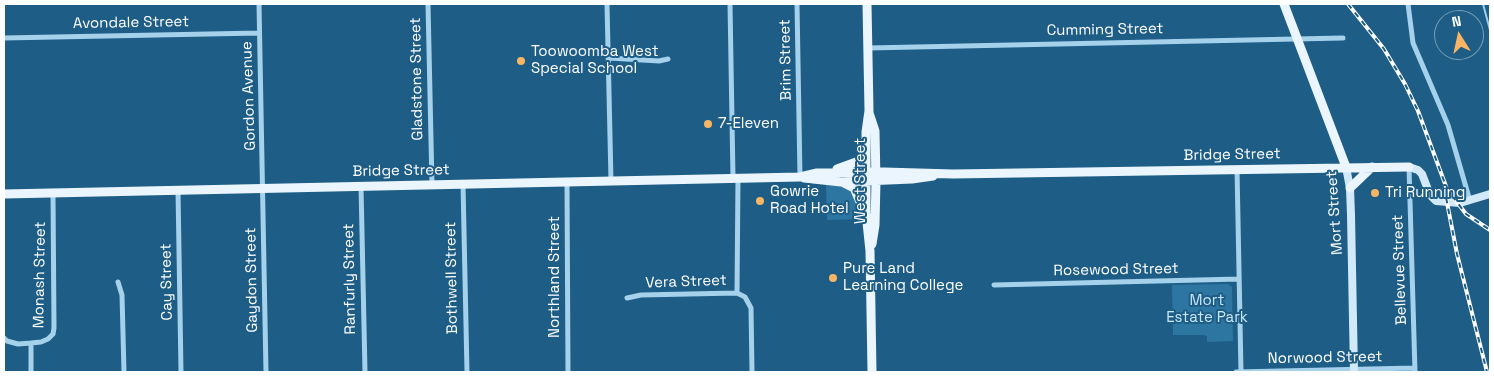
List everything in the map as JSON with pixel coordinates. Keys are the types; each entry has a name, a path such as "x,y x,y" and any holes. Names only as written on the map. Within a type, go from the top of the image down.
{"main road":[{"name":"West Street","path":"867,4 869,111 866,150 871,176 875,225 870,251"},
{"name":"Mort Street","path":"1284,4 1346,167"},
{"name":"West Street","path":"869,111 875,131 867,226 870,251 872,372"},
{"path":"817,173 855,163 862,158 866,150"},
{"path":"1350,188 1372,167"},
{"name":"Bridge Street","path":"800,177 817,173 912,179 953,174 1238,168 1409,167"},
{"name":"Bridge Street","path":"4,194 800,177 841,182 871,176"},
{"path":"841,182 851,185 856,191 864,209 867,226"}],"street":[{"name":"Gordon Avenue","path":"259,4 264,188"},
{"name":"Gladstone Street","path":"428,4 432,184"},
{"path":"608,4 611,181"},
{"path":"730,4 737,293"},
{"name":"Brim Street","path":"797,4 800,177"},
{"path":"1408,4 1413,43 1448,125 1470,201"},
{"name":"Avondale Street","path":"4,38 260,33"},
{"name":"Cumming Street","path":"868,48 1343,38"},
{"path":"609,58 668,60"},
{"name":"Mort Street","path":"1346,167 1350,188 1354,371"},
{"path":"1409,167 1418,170 1422,174 1428,193 1433,199 1448,203 1470,201 1490,194"},
{"name":"Bellevue Street","path":"1409,167 1415,370"},
{"path":"1238,168 1241,372"},
{"name":"Northland Street","path":"567,182 568,372"},
{"name":"Bothwell Street","path":"463,184 467,372"},
{"name":"Ranfurly Street","path":"361,186 365,372"},
{"name":"Gaydon Street","path":"264,188 266,372"},
{"name":"Cay Street","path":"178,190 182,372"},
{"name":"Monash Street","path":"31,372 31,343 48,339 53,334 54,328 53,193"},
{"name":"Rosewood Street","path":"994,285 1239,280"},
{"path":"118,282 122,295 124,372"},
{"name":"Vera Street","path":"627,298 641,295 737,293 745,297 752,308 752,372"},
{"path":"4,338 7,341 18,344 31,343"},
{"name":"Norwood Street","path":"1236,372 1415,370"}],"green space":[{"path":"826,185 841,186 851,190 859,206 862,219 827,220"},
{"name":"Mort Estate Park","path":"1228,284 1232,287 1233,341 1207,342 1207,336 1204,335 1173,335 1172,285"}],"waterway":[{"path":"1483,4 1490,30"}],"railway":[{"path":"1348,4 1384,49 1405,84 1418,111 1447,189 1466,214 1490,230"},
{"path":"1444,187 1457,254 1487,372"}],"place":[{"name":"Toowoomba West Special School","path":"521,61"},
{"name":"7-Eleven","path":"708,124"},
{"name":"Tri Running","path":"1375,193"},
{"name":"Gowrie Road Hotel","path":"760,201"},
{"name":"Pure Land Learning College","path":"833,278"}]}
